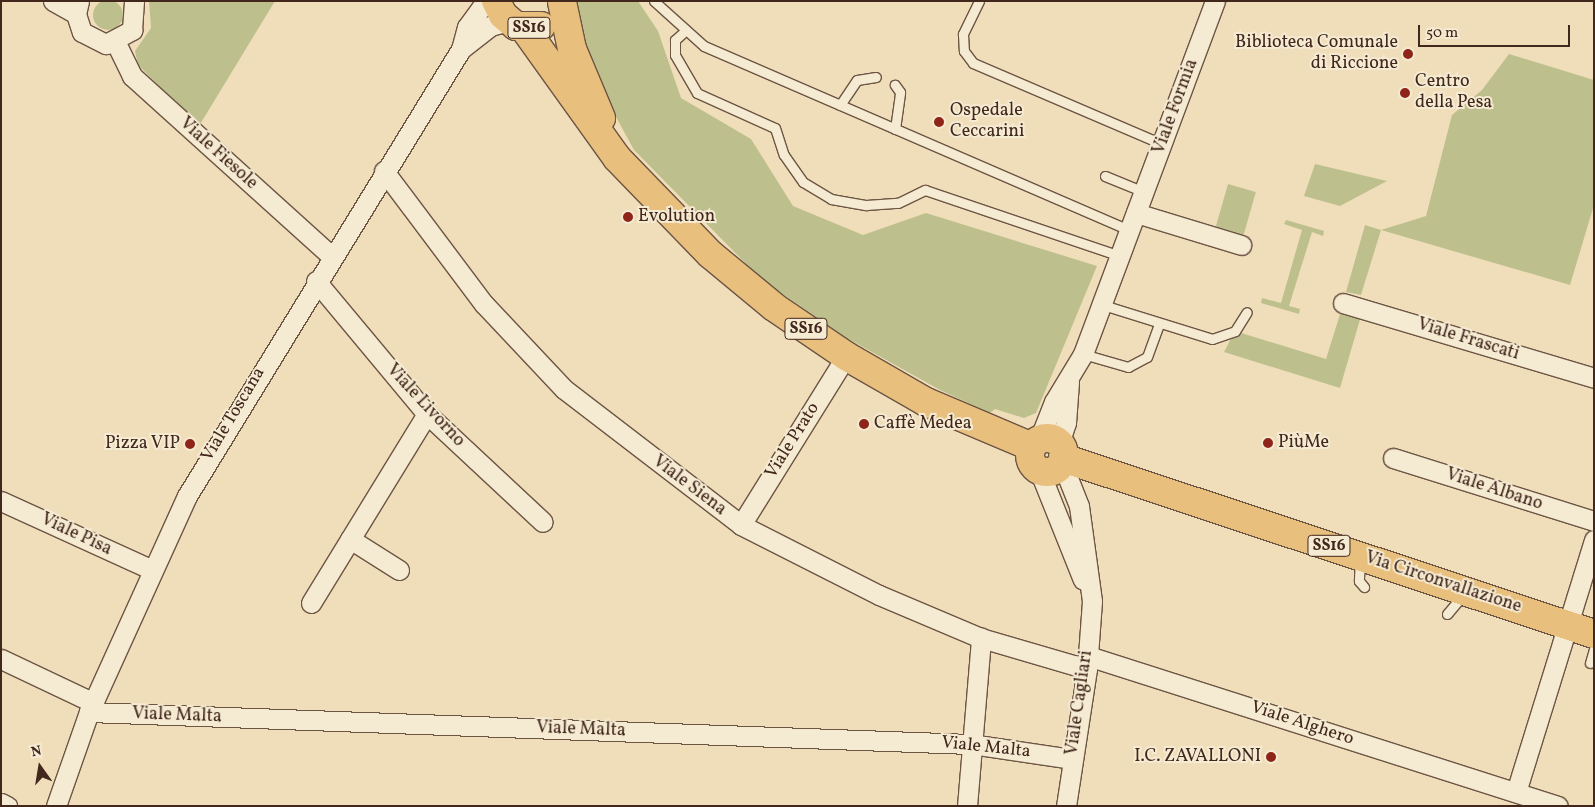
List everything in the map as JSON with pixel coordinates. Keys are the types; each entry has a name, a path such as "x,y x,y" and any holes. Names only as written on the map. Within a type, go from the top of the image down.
{"main road":[{"name":"Via Circonvallazione","path":"509,17 548,22 562,2"},
{"name":"Via Circonvallazione","path":"562,2 572,49 618,158"},
{"name":"Via Circonvallazione","path":"509,17 618,158 710,254 774,307 846,356 926,402 1049,454 1594,634"}],"street":[{"path":"53,1 78,8 88,38 116,43 132,30 134,1"},
{"name":"Viale Toscana","path":"56,806 91,708 150,569 221,435 461,49 467,27 486,1"},
{"name":"Viale Formia","path":"1049,454 1066,423 1069,382 1084,354 1215,1"},
{"name":"Viale Toscana","path":"461,49 490,26 509,17"},
{"name":"Viale Fiesole","path":"116,43 132,76 331,256"},
{"name":"Viale Siena","path":"384,171 484,304 564,389 741,525 879,595 981,638 1088,663"},
{"path":"1133,222 1240,245"},
{"name":"Viale Livorno","path":"316,281 427,414 543,522"},
{"name":"Viale Frascati","path":"1343,303 1594,378"},
{"name":"Viale Prato","path":"741,525 846,356"},
{"path":"311,604 427,414"},
{"name":"Viale Cagliari","path":"1049,454 1092,601"},
{"name":"Viale Cagliari","path":"1049,454 1079,506 1092,601 1088,663 1066,806"},
{"name":"Viale Albano","path":"1393,458 1594,521"},
{"name":"Viale Pisa","path":"1,501 150,569"},
{"path":"350,539 399,570"},
{"path":"1516,792 1594,540"},
{"path":"968,806 970,744 981,638"},
{"path":"1,659 91,708"},
{"name":"Viale Alghero","path":"1088,663 1558,806"},
{"name":"Viale Malta","path":"91,708 970,744 1072,759"},
{"path":"1,803 7,806"}],"lane":[{"path":"654,1 704,46 895,129 1133,222"},
{"path":"979,1 964,34 964,51 973,63 1162,144"},
{"path":"686,30 675,40 675,55 697,92 775,128 784,155 803,182 832,199 866,205 898,203 925,190 1121,256"},
{"path":"840,105 857,80 876,77"},
{"path":"895,85 900,92 895,129"},
{"path":"1105,176 1144,192"},
{"path":"1102,305 1212,339 1235,331 1247,312"},
{"path":"1084,354 1128,367 1147,357 1159,324"},
{"path":"1360,556 1359,581 1364,587"},
{"path":"1447,614 1466,591"},
{"path":"1590,663 1594,649"}],"green space":[{"path":"108,0 119,4 123,15 119,26 108,30 97,26 93,15 97,4"},
{"path":"149,1 275,1 199,126 138,65 135,51 151,28"},
{"path":"576,1 638,1 658,31 681,98 751,139 793,206 863,235 926,213 1097,266 1036,413 1024,418 995,409 990,413 940,390 845,337 760,278 634,150 574,40"},
{"path":"1509,54 1594,80 1594,205 1570,285 1381,230 1426,216 1452,115 1482,90"},
{"path":"1315,164 1387,181 1340,206 1304,196"},
{"path":"1228,184 1256,192 1243,238 1215,230"},
{"path":"1286,220 1324,231 1323,236 1312,232 1289,306 1300,309 1299,314 1261,303 1262,298 1281,303 1302,230 1284,224"},
{"path":"1365,225 1381,230 1361,295 1346,292"},
{"path":"1341,311 1361,316 1340,388 1224,352 1235,331 1326,359"}],"place":[{"name":"Biblioteca Comunale di Riccione","path":"1408,54"},
{"name":"Centro della Pesa","path":"1405,93"},
{"name":"Ospedale Ceccarini","path":"939,122"},
{"name":"Evolution","path":"628,217"},
{"name":"Caffè Medea","path":"864,424"},
{"name":"PiùMe","path":"1268,443"},
{"name":"Pizza VIP","path":"190,444"},
{"name":"I.C. ZAVALLONI","path":"1271,757"}]}
